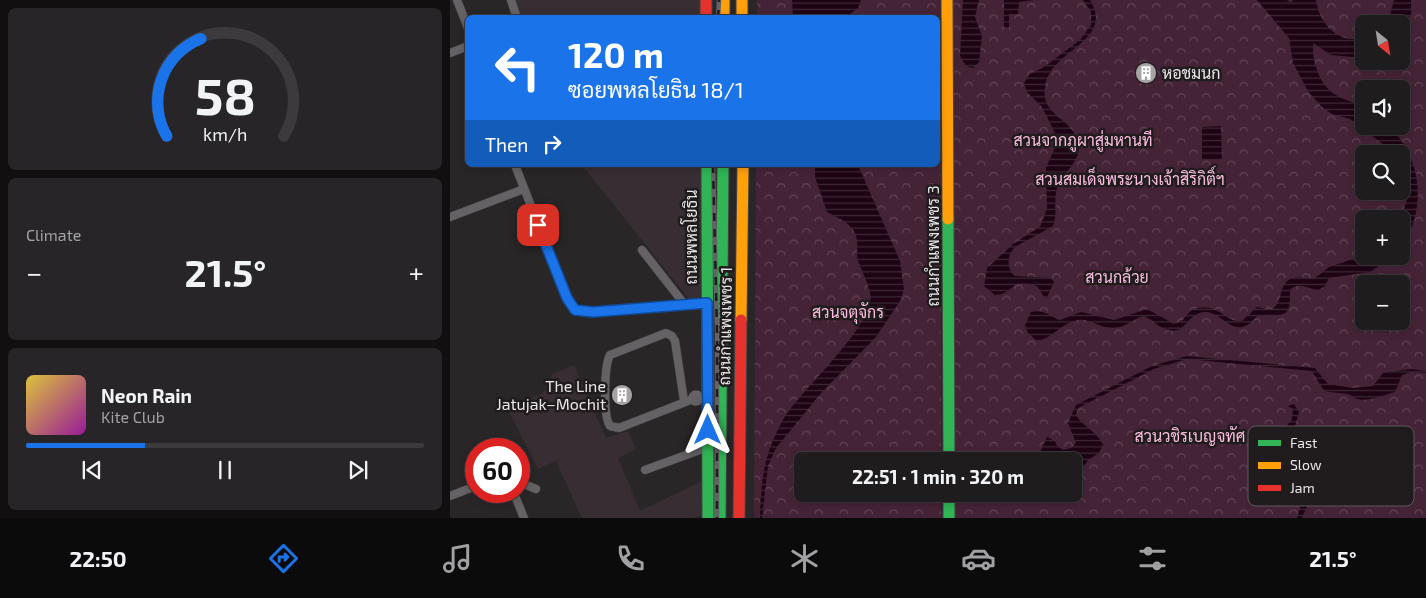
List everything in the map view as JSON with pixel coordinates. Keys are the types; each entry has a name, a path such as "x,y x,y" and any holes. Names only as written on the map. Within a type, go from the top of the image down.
{"main road":[{"path":"706,0 706,15"},
{"path":"724,0 724,15"},
{"path":"742,0 742,15"},
{"name":"ถนนกำแพงเพชร 3","path":"948,0 949,452"},
{"name":"ถนนพหลโยธิน","path":"707,167 707,303 700,398 708,447 709,516"},
{"name":"ถนนพหลโยธิน","path":"720,518 723,167"},
{"name":"ถนนกำแพงเพชร 1","path":"739,518 743,167"},
{"path":"949,502 949,518"}],"street":[{"path":"457,0 465,20"},
{"path":"511,0 517,15"},
{"path":"450,52 465,47"},
{"path":"516,167 567,298 575,310 593,312 707,303"},
{"path":"450,217 524,189"},
{"path":"642,250 685,305"},
{"path":"684,401 675,342 670,335 666,333 610,355 606,370 606,419 610,426 619,428 684,401 700,398"},
{"path":"645,470 708,447"},
{"path":"530,487 536,489"},
{"path":"450,496 465,490"},
{"path":"518,503 524,518"}],"shaded area":[{"path":"508,0 701,0 701,15 513,15"},
{"path":"792,0 861,0 859,7 849,15 793,15"},
{"path":"963,0 979,0 975,17 982,36 979,62 973,68 966,66 960,56"},
{"path":"1004,0 1034,0 1019,2 1018,14 1009,14 1009,28 1004,27"},
{"path":"1083,0 1090,0 1096,14 1095,25 1089,35 1059,61 1051,71 1046,82 1045,94 1046,102 1051,110 1075,133 1079,149 1078,155 1057,189 1053,226 1015,247 1010,254 1009,262 1010,270 1015,276 1051,278 1054,282 1047,297 1044,297 1037,286 1021,283 1007,292 995,295 984,286 987,268 1013,244 1040,227 1047,209 1046,168 1054,150 1056,135 1042,107 1027,92 1024,83 1030,74 1044,67 1080,40 1091,25 1091,11"},
{"path":"1257,0 1287,0 1291,3 1293,0 1316,0 1321,17 1331,30 1346,38 1355,39 1355,57 1331,55 1313,43 1313,50 1315,65 1325,85 1339,97 1355,103 1355,123 1350,119 1332,114 1321,106 1308,91 1293,63 1289,38"},
{"path":"1394,0 1411,0 1410,16 1390,15"},
{"path":"1221,126 1222,159 1202,160 1202,127"},
{"path":"1371,135 1397,135 1404,145 1384,145"},
{"path":"1410,157 1418,186 1415,218 1410,231 1410,210 1404,210 1407,200 1410,200"},
{"path":"584,167 703,167 704,296 689,299"},
{"path":"815,167 859,167 900,261 904,289 900,301 876,337 822,392 776,448 768,466 762,518 760,518 761,491 765,467 772,444 783,420 850,339 862,322 869,306 870,293 857,259 854,231 847,223 827,212 815,177"},
{"path":"1355,258 1355,265 1380,265 1370,272 1329,278 1325,286 1318,290 1300,286 1293,287 1290,290 1289,307 1284,314 1259,315 1249,324 1242,327 1231,325 1216,315 1205,312 1199,313 1183,327 1174,331 1162,328 1144,316 1116,328 1079,320 1069,323 1047,338 1037,341 1028,333 1025,325 1031,312 1035,311 1043,312 1060,320 1081,312 1114,320 1147,309 1174,324 1182,321 1191,310 1209,308 1230,319 1242,321 1257,307 1271,310 1275,307 1288,280 1299,277 1314,279 1329,267"},
{"path":"1187,356 1315,368 1328,384 1353,388 1373,386 1383,373 1411,369 1426,371 1426,373 1411,372 1402,375 1395,392 1362,400 1348,394 1325,391 1312,371 1187,359 1154,369 1078,408 1076,415 1098,437 1103,445 1099,453 1088,460 1082,469 1082,452 1040,452 1047,437 1055,441 1057,446 1063,450 1071,448 1076,443 1068,423 1076,405 1152,366"},
{"path":"574,365 606,438 628,431 636,449 618,458 640,511 704,480 703,514 694,518 582,518 556,461 538,469 530,453 530,438 522,438 507,408 541,394 547,388 552,374"},
{"path":"1294,404 1299,412 1295,426 1287,426 1292,419 1293,409 1288,406"},
{"path":"1300,506 1307,506 1302,518 1297,518"}],"green space":[{"name":"สวนจตุจักร","path":"757,0 940,0 941,452 794,452 794,502 941,502 941,518 754,518 756,167 940,167 940,15 757,15"},
{"name":"สวนสมเด็จพระนางเจ้าสิริกิติ์ฯ","path":"951,0 1426,0 1426,518 953,518 953,502 1082,502 1082,452 952,452"}],"railway":[{"path":"718,15 719,0"},
{"path":"713,167 717,332 717,518"}],"traffic: fast":[{"path":"707,167 708,518"},
{"path":"720,518 723,167"},
{"path":"948,219 949,452"},
{"path":"949,502 949,518"}],"traffic: slow":[{"path":"724,0 724,15"},
{"path":"742,0 742,15"},
{"path":"947,0 948,219"},
{"path":"741,320 743,167"}],"traffic: jam":[{"path":"706,0 706,15"},
{"path":"739,518 741,320"}],"place":[{"name":"หอชมนก","path":"1146,73"},
{"name":"The Line Jatujak–Mochit","path":"622,395"}],"route":[{"path":"538,225 567,298 575,310 593,312 707,303 708,430"}],"park label":[{"name":"สวนจากภูผาสู่มหานที","path":"1083,140"},
{"name":"สวนกล้วย","path":"1117,277"},
{"name":"สวนวชิรเบญจทัศ","path":"1190,436"}]}
